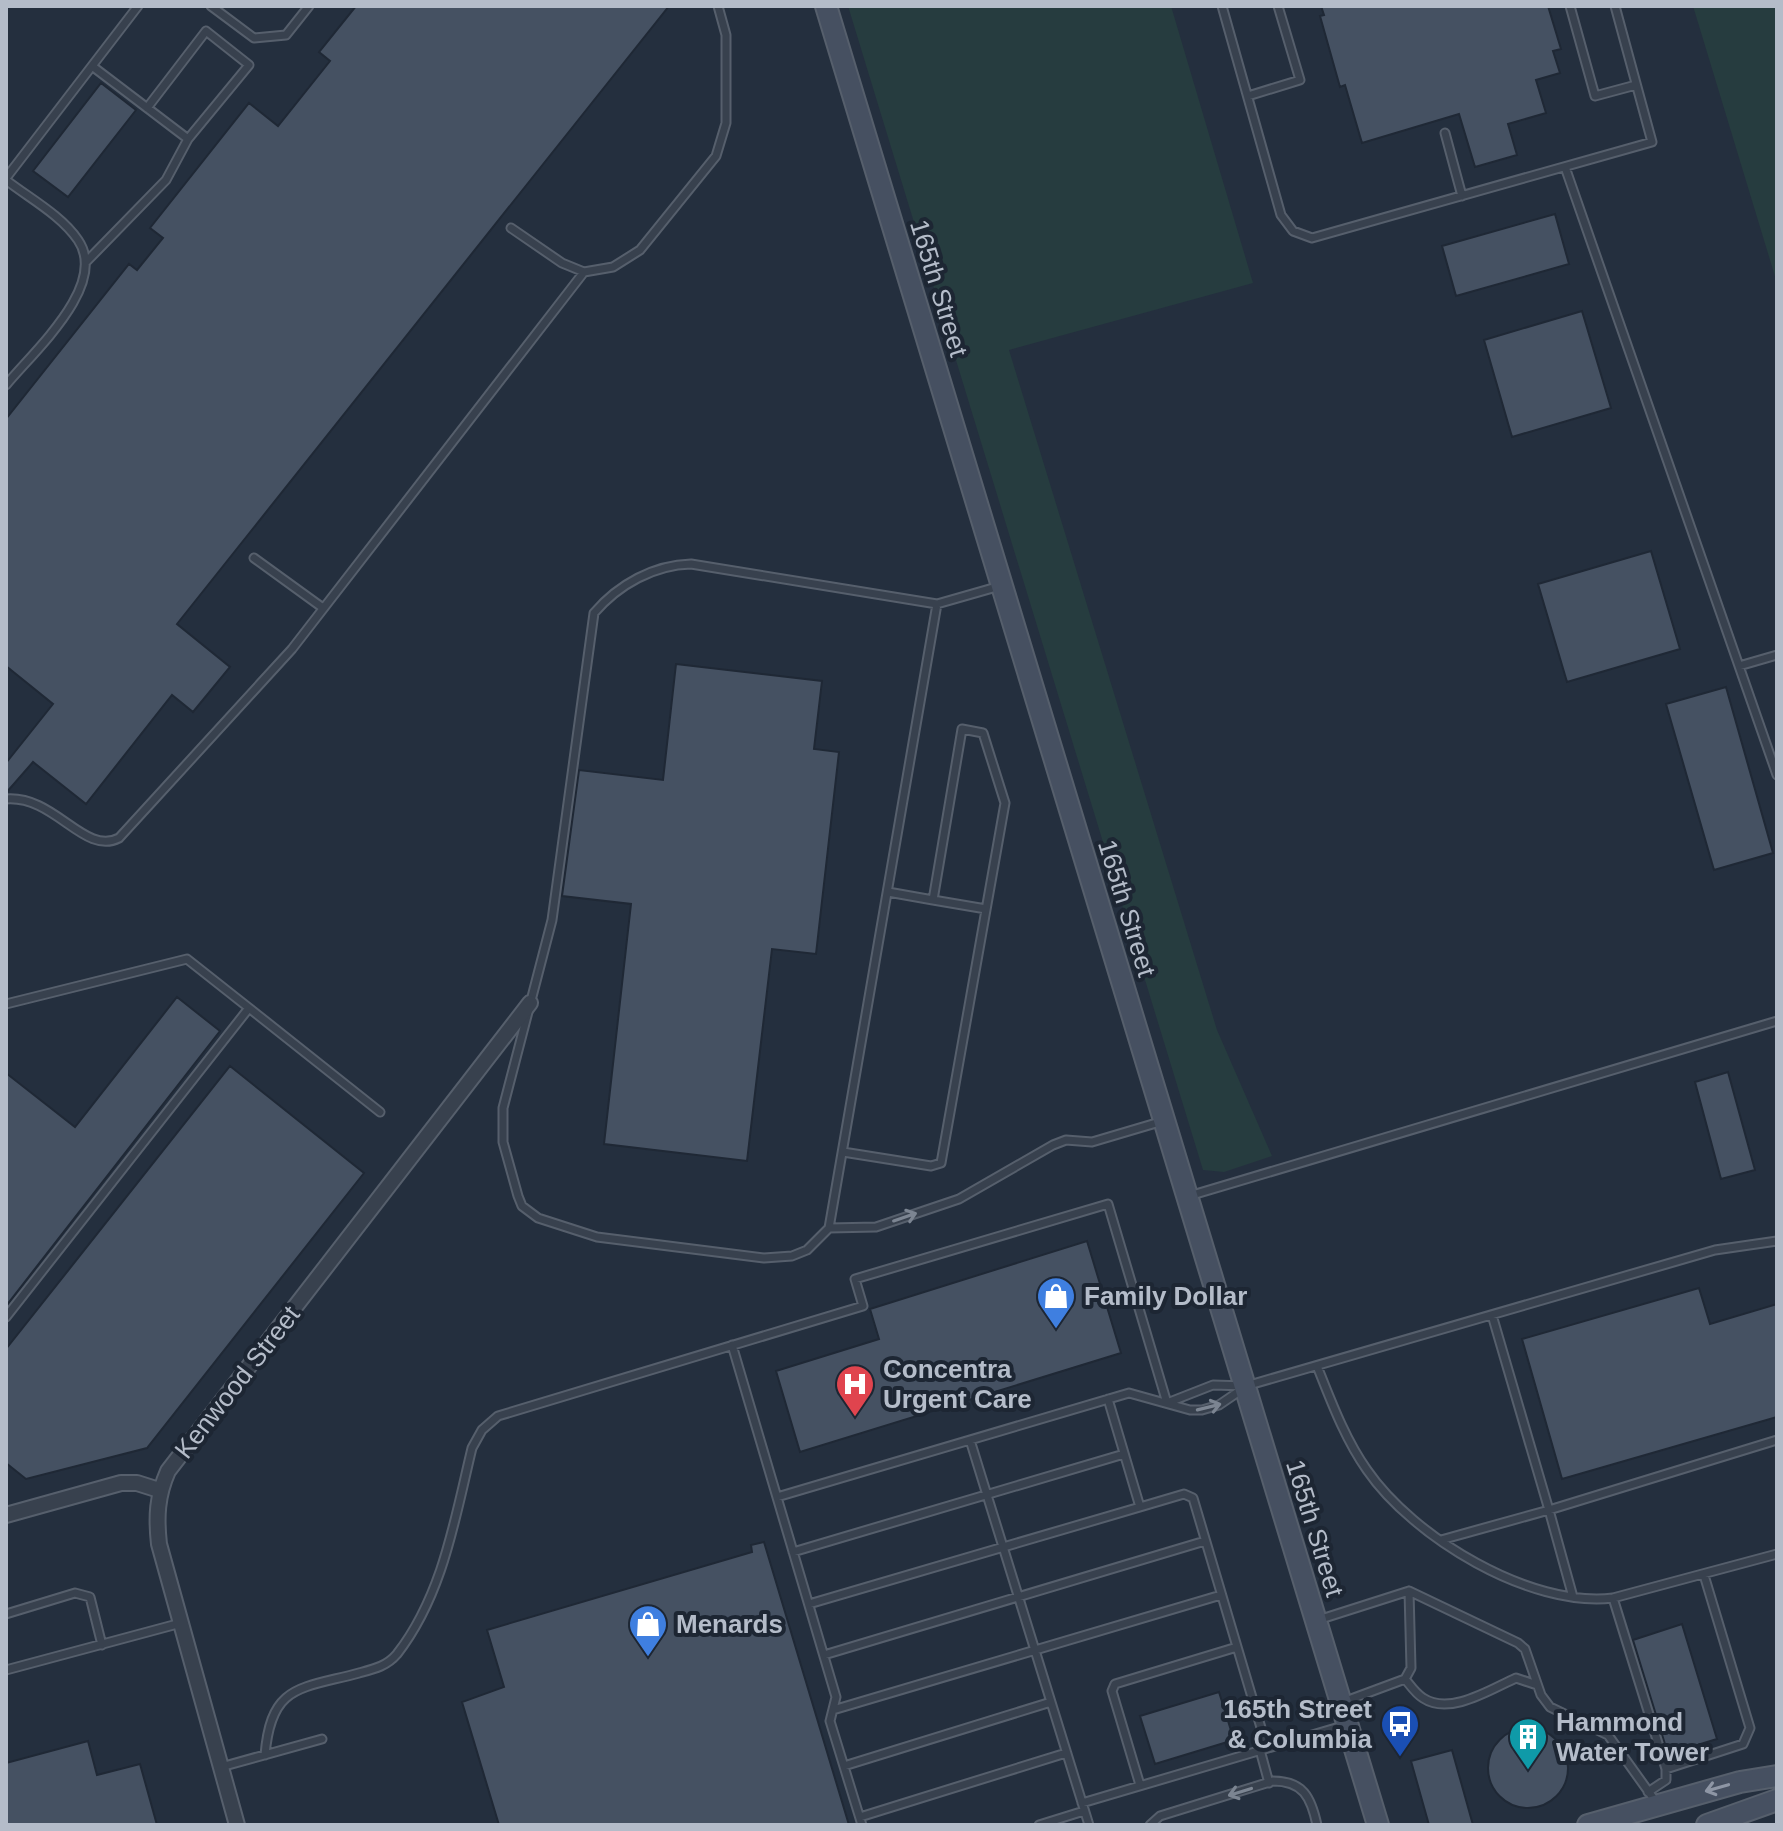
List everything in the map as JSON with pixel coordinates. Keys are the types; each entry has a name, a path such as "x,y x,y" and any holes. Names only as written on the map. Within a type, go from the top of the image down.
{"main road":[{"name":"165th Street","path":"826,6 1378,1825"},
{"path":"1588,1825 1654,1799 1777,1776"},
{"path":"1707,1825 1777,1800"}],"street":[{"name":"Kenwood Street","path":"237,1825 159,1544 156,1519 159,1490 168,1471 530,1003"},
{"path":"6,1515 121,1483 137,1483 159,1490"}],"lane":[{"path":"87,261 78,240 6,179 138,6"},
{"path":"211,6 254,38 286,35 309,6"},
{"path":"511,228 562,263 584,272 613,267 640,250 716,156 726,123 726,35 718,6"},
{"path":"1222,6 1281,215 1293,231 1312,238 1652,142 1615,6"},
{"path":"1248,96 1300,80 1278,6"},
{"path":"1570,6 1595,96 1636,85"},
{"path":"6,385 80,295 87,261 166,180 188,139 249,65 206,31 147,108"},
{"path":"92,66 188,139"},
{"path":"1445,133 1462,196"},
{"path":"1565,167 1777,775"},
{"path":"6,799 38,802 92,840 102,843 119,838 292,649 584,272"},
{"path":"254,558 323,608"},
{"path":"937,604 829,1228 807,1250 792,1256 764,1258 597,1237 529,1213 518,1196 501,1127 552,920 591,622 602,603 657,568 691,564 937,604 1002,585"},
{"path":"1739,666 1777,655"},
{"path":"843,1152 931,1166 941,1163 1005,803 983,733 962,729 933,900"},
{"path":"888,892 986,909"},
{"path":"6,1004 187,959 380,1112"},
{"path":"6,1317 249,1008"},
{"path":"1188,1196 1777,1021"},
{"path":"829,1228 876,1227 959,1199 1066,1140 1092,1142 1165,1120"},
{"path":"265,1755 271,1715 285,1698 302,1689 377,1668 399,1651 441,1574 472,1448 489,1422 863,1306 855,1279 1108,1204 1167,1403"},
{"path":"1167,1403 1213,1385 1246,1386 1715,1250 1777,1241"},
{"path":"1492,1315 1573,1597"},
{"path":"732,1345 836,1697 830,1721 861,1821 1066,1753"},
{"path":"1317,1366 1366,1470 1403,1511 1441,1540 1503,1574 1573,1597 1613,1598 1777,1554"},
{"path":"777,1497 1129,1393 1202,1410 1219,1405 1246,1386"},
{"path":"1108,1399 1140,1507"},
{"path":"970,1440 1089,1825"},
{"path":"1441,1540 1777,1440"},
{"path":"793,1552 1124,1454"},
{"path":"809,1604 1184,1494 1193,1498 1237,1647 1264,1749 1269,1783"},
{"path":"824,1655 1205,1541"},
{"path":"1666,1769 1743,1744 1749,1738 1750,1728 1704,1575"},
{"path":"1316,1621 1409,1591 1518,1643 1525,1649 1537,1685 1550,1707 1608,1735 1654,1799 1666,1780 1666,1769 1613,1598"},
{"path":"1341,1702 1405,1679 1411,1668 1409,1591"},
{"path":"6,1614 75,1593 85,1594 90,1597 102,1645"},
{"path":"833,1710 1221,1595"},
{"path":"6,1670 181,1623"},
{"path":"1140,1785 1112,1691 1115,1684 1237,1647"},
{"path":"1405,1679 1423,1698 1438,1704 1457,1703 1516,1678 1537,1685"},
{"path":"844,1766 1051,1702"},
{"path":"1039,1825 1140,1785 1348,1725"},
{"path":"221,1767 322,1739"},
{"path":"1150,1825 1160,1816 1269,1783 1299,1784 1312,1803 1317,1825"}],"green space":[{"path":"848,6 1171,6 1253,283 1009,350 1217,1030 1272,1156 1224,1172 1203,1170"},
{"path":"1693,6 1777,6 1777,283"}],"building":[{"path":"356,6 669,6 177,624 230,667 193,712 172,695 86,804 33,762 6,793 6,763 53,704 6,666 6,419 129,264 137,270 163,238 150,228 249,103 278,126 330,61 319,52"},
{"path":"1321,6 1548,6 1561,49 1553,51 1560,73 1536,80 1546,113 1508,124 1517,155 1475,167 1459,114 1362,143 1345,85 1340,87 1320,16 1324,15"},
{"path":"101,83 136,110 68,197 33,171"},
{"path":"1555,214 1569,264 1456,296 1442,246"},
{"path":"1582,311 1611,408 1512,437 1484,340"},
{"path":"1651,551 1680,649 1567,682 1538,584"},
{"path":"676,664 822,681 814,749 839,752 816,954 772,949 747,1161 604,1144 631,904 562,896 579,770 663,780"},
{"path":"1726,687 1773,853 1714,870 1666,704"},
{"path":"177,997 220,1031 6,1306 6,1073 75,1127"},
{"path":"230,1066 364,1173 147,1448 26,1479 6,1463 6,1349"},
{"path":"1728,1072 1755,1170 1721,1179 1695,1082"},
{"path":"1087,1241 1121,1353 800,1452 776,1371 879,1339 870,1309"},
{"path":"1699,1288 1710,1324 1777,1304 1777,1417 1562,1479 1522,1339"},
{"name":"Menards","path":"764,1542 849,1825 499,1825 462,1702 504,1687 487,1630 752,1552 751,1545"},
{"path":"1682,1624 1717,1739 1668,1754 1633,1640"},
{"path":"1219,1692 1234,1740 1155,1764 1140,1716"},
{"name":"Hammond Water Tower","path":"1520,1728 1536,1728 1557,1739 1568,1760 1568,1776 1557,1797 1536,1808 1520,1808 1506,1802 1494,1790 1488,1776 1488,1760 1494,1746 1506,1734"},
{"path":"88,1741 97,1775 140,1764 157,1825 6,1825 6,1763"},
{"path":"1452,1750 1473,1825 1429,1825 1411,1761"}],"place":[{"name":"Family Dollar","path":"1056,1330"},
{"name":"Concentra Urgent Care","path":"855,1418"},
{"name":"Menards","path":"648,1658"},
{"name":"165th Street & Columbia","path":"1400,1758"},
{"name":"Hammond Water Tower","path":"1528,1771"}]}
